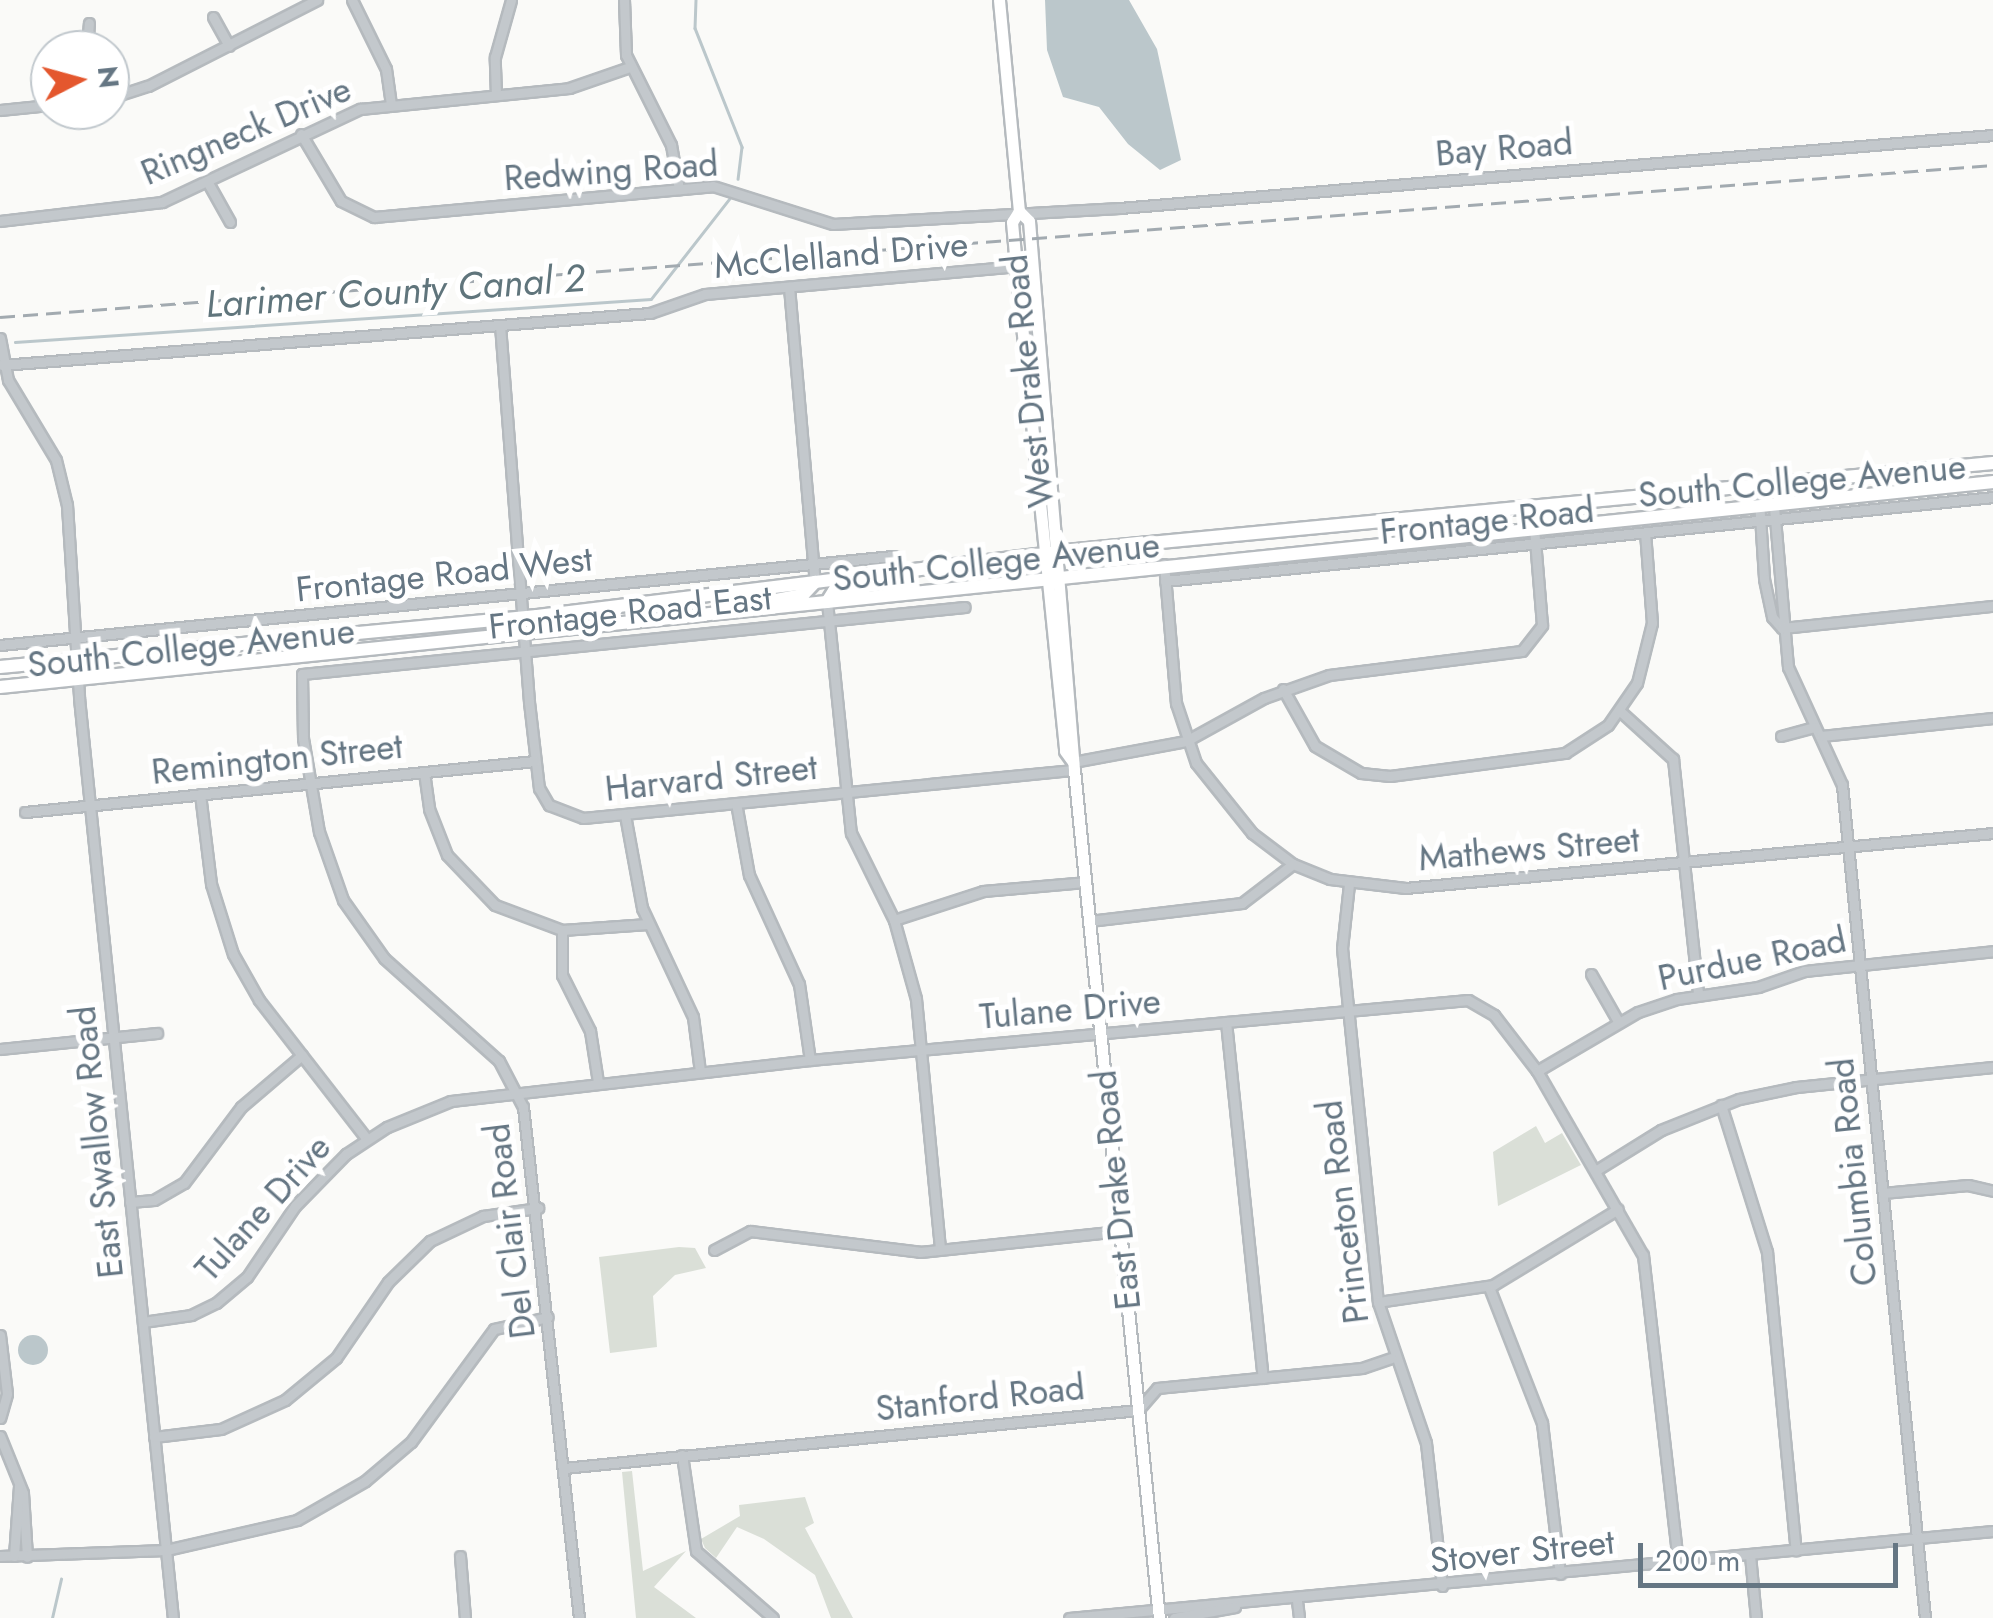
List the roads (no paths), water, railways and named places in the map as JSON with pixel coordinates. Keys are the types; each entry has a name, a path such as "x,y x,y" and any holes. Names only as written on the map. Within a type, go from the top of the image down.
{"highway":[{"name":"South College Avenue","path":"0,667 524,617 1060,552 1993,463"},
{"name":"South College Avenue","path":"0,687 523,635 1061,574 1993,482"},
{"path":"1559,524 1589,502"},
{"path":"827,602 834,591 875,585 885,574"},
{"path":"750,610 757,601 810,592 815,582"}],"main road":[{"name":"West Drake Road","path":"999,0 1019,211 1028,221 1060,552"},
{"name":"West Drake Road","path":"1019,211 1012,222 1045,554"},
{"path":"1023,341 1046,402"},
{"path":"1030,405 1041,412 1050,449"},
{"name":"East Drake Road","path":"1060,552 1073,766 1158,1614"},
{"name":"East Drake Road","path":"1045,554 1064,751 1073,766"}],"street":[{"path":"130,89 228,46 317,0"},
{"path":"352,0 386,68 392,105"},
{"path":"496,95 495,57 511,0"},
{"path":"624,0 630,67 671,145 678,190"},
{"path":"213,17 228,46"},
{"path":"88,30 89,23"},
{"name":"Ringneck Drive","path":"0,221 146,206 349,112 584,85 630,67"},
{"path":"0,110 30,107"},
{"name":"Redwing Road","path":"301,134 341,200 374,217 678,190 736,189 800,218 833,224 1019,211"},
{"name":"Bay Road","path":"1019,211 1993,136"},
{"path":"207,180 230,222"},
{"name":"McClelland Drive","path":"2,365 650,313 705,294 1032,265"},
{"path":"789,287 815,582"},
{"name":"Harvard Street","path":"500,325 536,761 542,797 559,813 574,818 1073,766 1186,741 1283,689 1353,670 1522,651 1542,625 1534,527"},
{"name":"East Swallow Road","path":"0,338 2,365 61,472 78,678 174,1618"},
{"name":"Columbia Road","path":"1765,484 1776,503 1778,518 1788,615 1782,628 1788,667 1838,771 1925,1618"},
{"name":"Columbia Road","path":"1765,484 1758,520 1772,617 1782,628"},
{"name":"Frontage Road","path":"1165,580 1993,497"},
{"path":"1283,689 1314,746 1346,768 1374,776 1550,759 1595,736 1620,711 1650,641 1645,533"},
{"name":"Frontage Road West","path":"0,644 894,556"},
{"path":"1088,921 1242,903 1293,864 1236,817 1186,741 1164,564"},
{"path":"827,602 845,792 857,848 894,920 910,969 922,1050 940,1249"},
{"name":"Frontage Road East","path":"302,674 965,606"},
{"path":"1782,628 1993,606"},
{"name":"Del Clair Road","path":"302,674 303,738 326,858 354,919 384,958 499,1061 517,1090 530,1135 579,1618"},
{"path":"1620,711 1673,758 1698,994"},
{"path":"1781,736 1993,718"},
{"name":"Remington Street","path":"25,812 536,761"},
{"path":"424,772 438,837 470,885 510,914 562,930 648,924"},
{"path":"200,794 209,873 225,933 259,1000 367,1139"},
{"path":"736,803 749,875 799,984 810,1060"},
{"path":"624,815 648,924 693,1018 700,1072"},
{"name":"Mathews Street","path":"1293,864 1348,884 1405,888 1993,834"},
{"path":"894,920 983,891 1085,882"},
{"name":"Princeton Road","path":"1348,884 1342,926 1348,1010 1378,1302 1392,1358 1426,1443 1442,1586"},
{"path":"562,930 562,975 590,1032 598,1082"},
{"name":"Purdue Road","path":"1537,1071 1619,1023 1698,994 1860,965 1993,951"},
{"path":"1591,974 1619,1023"},
{"name":"Tulane Drive","path":"142,1322 190,1315 233,1290 311,1188 367,1139 430,1108 517,1090 810,1060 1473,1002 1494,1015 1537,1071 1618,1209 1650,1284 1678,1562"},
{"path":"1226,1022 1263,1378"},
{"path":"0,1049 158,1033"},
{"path":"130,1202 154,1200 184,1183 241,1107 302,1055"},
{"path":"1596,1171 1661,1130 1720,1105 1796,1087 1993,1067"},
{"path":"1720,1105 1767,1252 1796,1551"},
{"path":"1882,1194 1968,1185 1993,1192"},
{"path":"154,1437 221,1429 285,1400 336,1358 388,1282 430,1242 483,1216 538,1208"},
{"path":"1378,1302 1488,1286 1618,1209"},
{"path":"714,1250 750,1231 898,1251 1120,1231"},
{"path":"1488,1286 1542,1422 1560,1574"},
{"path":"0,1556 166,1550 257,1534 345,1495 427,1424 484,1338 513,1321 548,1317"},
{"path":"0,1336 6,1394 0,1418"},
{"name":"Stanford Road","path":"564,1468 1138,1410 1157,1388 1362,1368 1392,1358"},
{"path":"0,1436 19,1486 27,1556"},
{"path":"682,1455 696,1551 773,1618"},
{"path":"14,1556 19,1486"},
{"name":"Stover Street","path":"1069,1618 1297,1601 1993,1531"},
{"path":"1750,1555 1756,1618"},
{"path":"460,1556 465,1618"},
{"path":"1297,1601 1299,1618"},
{"name":"Stover Street","path":"1174,1618 1235,1606"}],"waterway":[{"name":"Larimer County Canal 2","path":"696,0 695,28 742,147 738,179"},
{"name":"Larimer County Canal 2","path":"15,342 651,299 730,198"},
{"path":"52,1618 61,1579"}],"railway":[{"path":"0,317 1993,165"}]}
